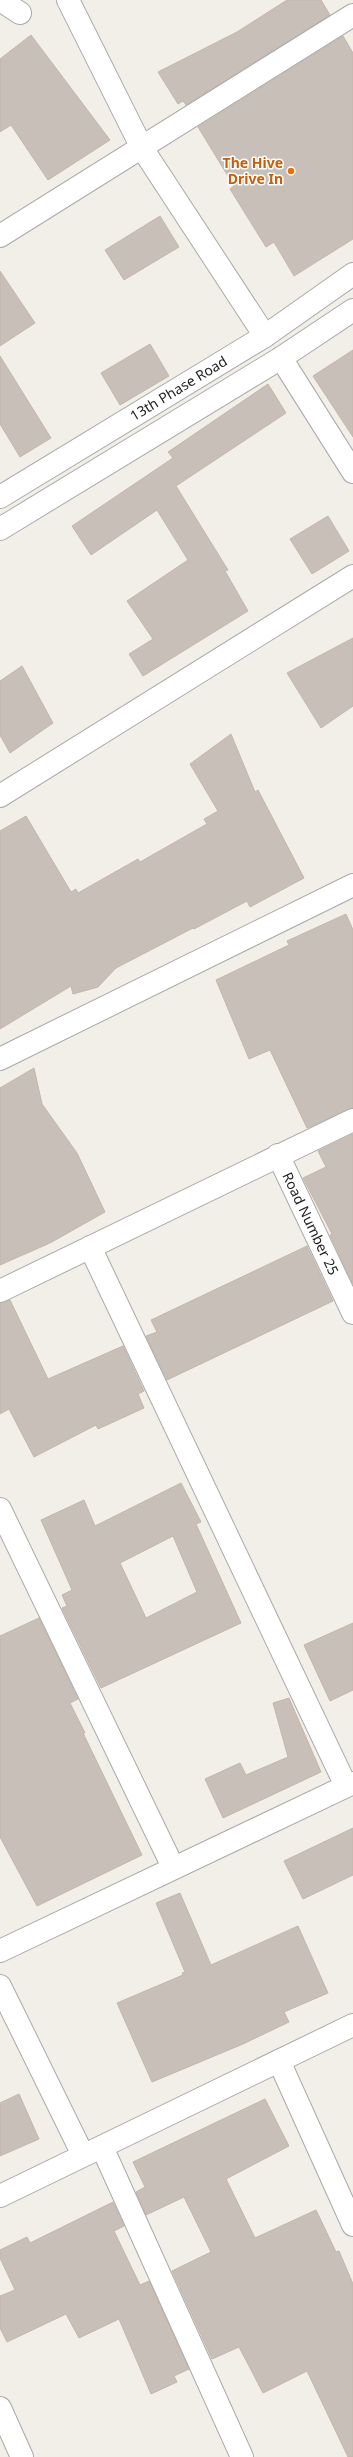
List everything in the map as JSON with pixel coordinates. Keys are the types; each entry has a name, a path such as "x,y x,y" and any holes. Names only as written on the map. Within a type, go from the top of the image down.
{"street":[{"path":"0,0 20,13"},
{"path":"68,0 142,148 265,336"},
{"path":"0,236 353,15"},
{"name":"13th Phase Road","path":"0,497 265,336 353,274"},
{"name":"13th Phase Road","path":"0,529 281,358 353,310"},
{"path":"281,358 353,472"},
{"path":"0,796 353,576"},
{"path":"0,1059 353,885"},
{"path":"0,1291 353,1120"},
{"name":"Road Number 25","path":"278,1155 353,1313"},
{"path":"0,1952 173,1867 350,1785 90,1247"},
{"path":"0,1509 173,1867"},
{"path":"0,1986 92,2151 242,2457"},
{"path":"0,2196 353,2025"},
{"path":"278,2061 353,2224"},
{"path":"0,2408 22,2457"}],"building":[{"path":"287,0 321,0 330,15 186,105 183,101 178,104 158,72 237,32"},
{"path":"31,35 110,140 48,180 11,125 0,132 0,59"},
{"path":"343,36 353,53 353,239 294,276 274,242 266,247 230,189 234,186 198,127"},
{"path":"160,216 179,247 124,280 105,250"},
{"path":"0,271 35,323 0,346"},
{"path":"150,344 169,376 120,405 101,373"},
{"path":"353,350 353,437 313,376"},
{"path":"0,356 51,438 20,457 0,424"},
{"path":"268,384 286,413 176,486 228,570 225,571 248,611 143,676 129,654 153,639 127,601 188,560 157,510 91,555 72,526 173,458 168,452"},
{"path":"328,516 349,551 312,574 290,539"},
{"path":"353,638 353,706 321,728 287,673"},
{"path":"22,666 53,723 10,753 0,735 0,681"},
{"path":"231,734 255,792 258,790 304,878 250,907 247,901 116,968 98,987 73,994 71,986 0,1029 0,831 26,816 71,892 76,889 78,893 138,859 140,862 207,824 204,819 218,811 190,764"},
{"path":"346,914 353,930 353,1108 307,1128 270,1050 249,1059 216,980 289,945 287,941"},
{"path":"34,1068 42,1104 77,1153 105,1212 50,1243 0,1265 0,1088"},
{"path":"353,1134 353,1284 330,1235 332,1234 303,1178 326,1167 318,1151"},
{"path":"307,1246 333,1301 167,1380 146,1336 157,1332 151,1320"},
{"path":"10,1300 48,1379 123,1346 144,1391 138,1394 144,1408 98,1429 96,1425 34,1457 9,1409 0,1414 0,1303"},
{"path":"181,1483 201,1522 196,1524 241,1623 101,1688 62,1608 67,1606 62,1595 72,1590 41,1520 84,1500 95,1526","holes":["173,1536 197,1592 146,1618 120,1563"]},
{"path":"39,1618 78,1699 70,1703 85,1733 83,1733 142,1855 37,1906 0,1837 0,1636"},
{"path":"353,1623 353,1690 330,1701 304,1645"},
{"path":"289,1698 321,1772 223,1818 205,1779 240,1763 246,1775 288,1757 273,1703"},
{"path":"353,1828 353,1875 303,1899 284,1861"},
{"path":"180,1893 211,1965 298,1926 328,1993 284,2012 289,2022 243,2044 152,2082 117,2003 183,1975 182,1973 185,1972 156,1903"},
{"path":"19,2094 39,2139 0,2156 0,2103"},
{"path":"265,2099 289,2146 226,2179 255,2238 316,2210 336,2252 339,2251 353,2284 353,2457 348,2457 307,2371 263,2393 239,2347 212,2359 172,2271 211,2252 184,2197 146,2215 136,2192 145,2187 133,2162"},
{"path":"113,2202 124,2226 114,2231 140,2285 149,2281 189,2369 174,2376 177,2382 151,2394 119,2319 79,2338 66,2314 7,2342 0,2328 0,2296 15,2290 0,2258 0,2250 27,2237 30,2243"}],"place":[{"name":"The Hive Drive In","path":"291,171"}]}
